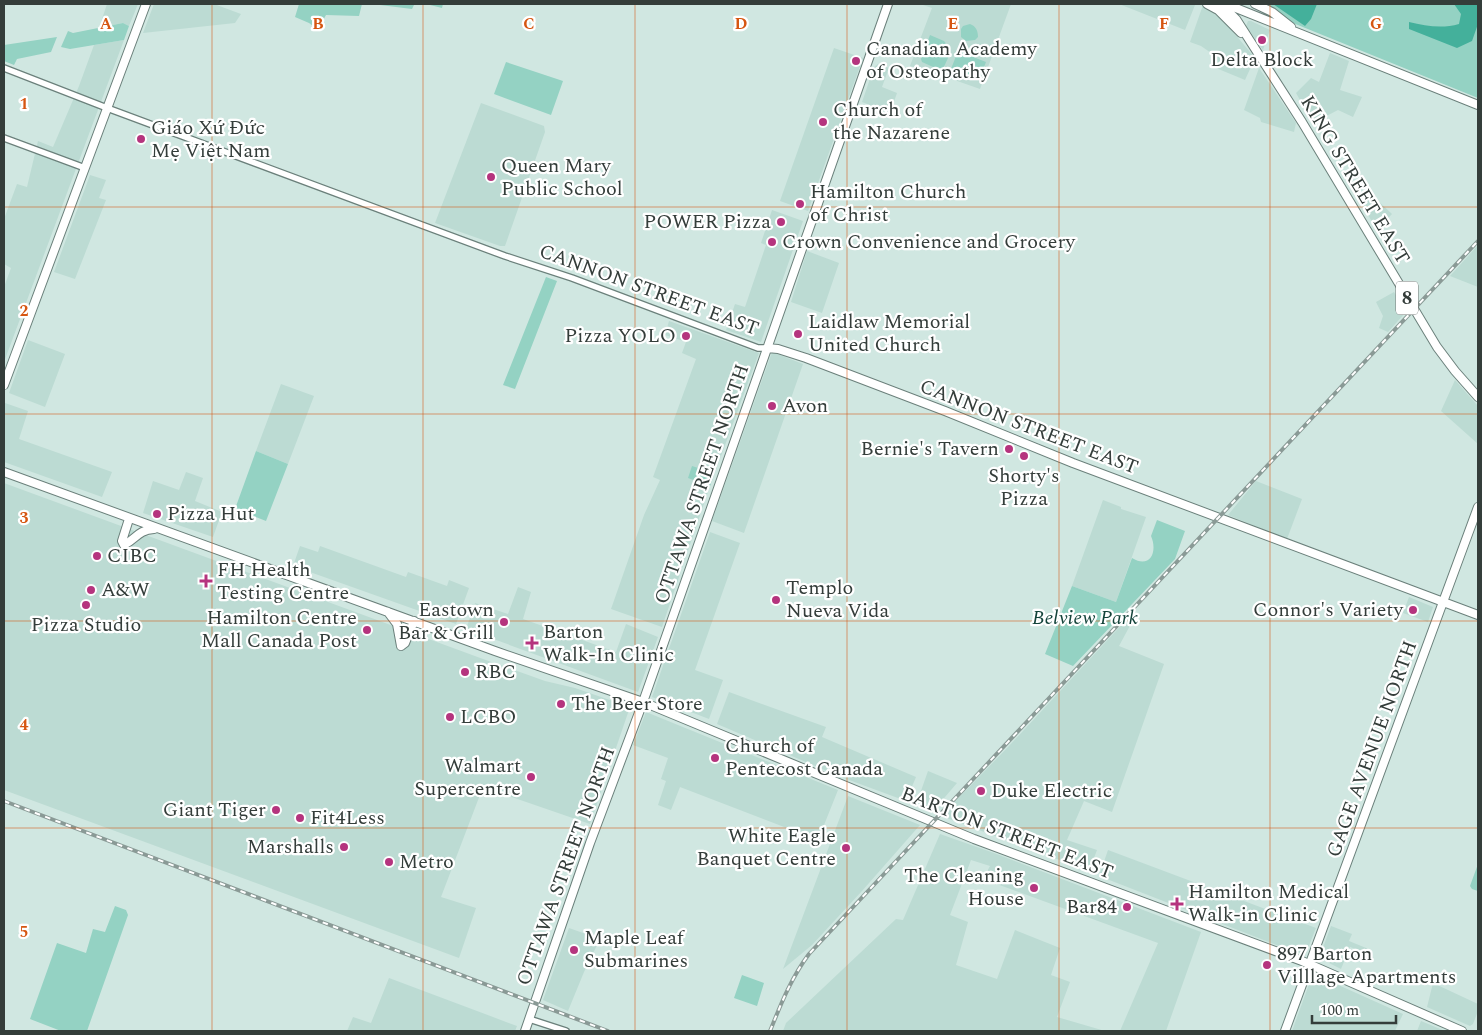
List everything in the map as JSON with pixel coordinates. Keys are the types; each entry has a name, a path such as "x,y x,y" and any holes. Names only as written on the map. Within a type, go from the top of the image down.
{"main road":[{"path":"4,385 146,4"},
{"name":"OTTAWA STREET NORTH","path":"525,1031 590,844 643,702 888,4"},
{"name":"8","path":"1207,4 1225,16 1251,43"},
{"name":"KING STREET EAST","path":"1221,4 1236,19 1302,122 1424,327 1455,371 1478,397"},
{"path":"1226,4 1478,106"},
{"path":"1256,4 1310,39"},
{"path":"1243,30 1243,22 1246,18 1272,23"},
{"name":"CANNON STREET EAST","path":"767,348 778,348 806,358 945,411 1073,463 1478,615"},
{"name":"BARTON STREET EAST","path":"4,472 129,519 643,702 974,839 1310,964 1462,1031"},
{"name":"GAGE AVENUE NORTH","path":"1285,1031 1478,507"},
{"path":"129,519 122,541 124,545 140,532 147,529 157,529"},
{"path":"387,611 397,624 401,646 405,643 414,621"}],"street":[{"name":"CANNON STREET EAST","path":"4,68 505,256 572,278 758,348 767,348"},
{"path":"4,138 85,168"},
{"path":"529,1019 566,1031"}],"shaded area":[{"path":"107,4 138,4 129,26 123,23 99,28"},
{"path":"154,4 214,4 241,14 235,23 143,33"},
{"path":"920,4 1011,4 980,89 910,66 932,8"},
{"path":"1119,4 1193,4 1195,5 1185,30"},
{"path":"1203,5 1224,21 1255,58 1245,80 1216,68 1217,57 1201,46 1190,42"},
{"path":"1248,21 1270,30 1263,50 1246,26"},
{"path":"124,40 4,362 4,287 11,268 4,264 4,219 17,184 27,187 38,141 53,147 94,45"},
{"path":"834,48 863,58 808,211 780,201"},
{"path":"1330,53 1349,61 1340,90 1362,97 1353,117 1338,110 1313,123 1296,93 1311,78 1319,82"},
{"path":"878,64 889,68 882,87 897,93 890,113 862,102 874,67"},
{"path":"1259,68 1296,123 1294,132 1261,122 1260,118 1244,110"},
{"name":"Queen Mary Public School","path":"481,103 544,126 545,132 505,246 500,246 435,223"},
{"path":"90,175 106,180 99,198 106,200 75,279 54,272"},
{"path":"1371,194 1392,214 1377,230 1362,205"},
{"path":"772,210 803,221 761,342 726,330 735,304 745,307 766,245 761,243"},
{"path":"1478,245 1478,287 1450,276"},
{"path":"807,251 839,263 822,313 791,302"},
{"path":"1394,292 1406,312 1388,332 1379,328 1383,316 1376,302"},
{"path":"669,321 759,353 710,486 662,627 611,609 644,515 660,480 653,477 696,359 682,353 686,342 665,335"},
{"path":"28,340 65,354 45,407 9,393"},
{"path":"772,352 803,364 744,533 712,521"},
{"path":"1455,380 1478,406 1478,444 1441,411"},
{"path":"281,384 314,396 288,464 256,451"},
{"path":"5,403 28,411 19,439 112,472 102,497 4,462"},
{"path":"186,472 203,478 195,501 222,512 213,537 143,513 153,481 179,490"},
{"path":"1256,481 1302,499 1287,539 1228,515"},
{"path":"4,483 483,659 545,681 575,688 630,707 590,824 483,787 441,897 476,908 459,958 4,790"},
{"path":"1103,500 1121,507 1121,509 1146,517 1116,602 1072,586"},
{"path":"710,532 740,543 695,670 723,680 709,719 652,697"},
{"path":"300,546 318,552 320,546 406,577 408,572 447,586 449,580 469,588 456,624 293,566"},
{"path":"518,587 531,592 523,619 616,652 626,624 658,637 638,692 466,629 475,603 508,614"},
{"path":"1409,597 1433,607 1428,622 1403,613"},
{"path":"1128,618 1133,620 1119,646 1164,664 1112,812 1084,801 1067,840 1097,850 1089,871 941,816 1008,747"},
{"path":"729,692 826,727 822,737 916,777 906,801 841,777 717,724"},
{"path":"646,712 838,790 818,840 680,787 671,810 658,805 666,781 661,779 668,758 633,745"},
{"path":"928,771 957,783 933,811 916,805"},
{"path":"848,796 920,825 812,945 783,969"},
{"path":"940,834 1201,932 1166,1031 1120,1031 1158,943 983,879 990,866 971,860 950,915 968,922 956,965 997,979 1015,930 1060,948 1051,975 1070,982 1057,1017 1105,1031 783,1031 786,1023 896,919 903,920"},
{"path":"1108,850 1316,928 1305,956 1099,876"},
{"path":"1331,926 1352,934 1349,941 1371,950 1369,954 1350,947 1341,969 1319,958"},
{"path":"569,928 600,939 568,1011 543,1000"},
{"path":"1316,975 1403,1014 1395,1031 1292,1031 1312,976"},
{"path":"389,978 517,1026 515,1031 347,1031 353,1017 371,1023"},
{"path":"1433,983 1478,1004 1478,1011 1473,1024 1470,1026 1427,1007"},
{"path":"1421,1021 1445,1031 1417,1031"}],"green space":[{"path":"299,4 362,4 359,16 326,15 320,26 316,28 295,17"},
{"path":"372,4 443,4 442,8 430,5 414,5 412,9"},
{"path":"1266,4 1478,4 1478,98 1288,21"},
{"path":"1273,4 1317,4 1311,19 1305,26"},
{"path":"1454,4 1478,4 1478,24 1472,41 1457,48 1409,29 1409,22 1434,26 1459,24 1461,14"},
{"path":"123,23 129,26 124,40 70,49 61,47 68,31 73,33"},
{"path":"970,24 976,29 978,37 975,40 966,41 961,37 961,29 963,26"},
{"path":"930,35 944,41 949,47 948,58 942,71 922,62 921,59"},
{"path":"57,37 51,52 17,59 14,65 4,61 4,45"},
{"path":"958,51 986,62 979,80 951,69"},
{"path":"506,62 563,81 551,115 494,94"},
{"path":"546,277 557,281 515,389 503,385"},
{"path":"256,451 288,464 266,521 235,509"},
{"path":"692,466 714,473 710,486 688,478"},
{"name":"Belview Park","path":"1157,520 1185,531 1175,559 1073,666 1045,654 1072,586 1116,602 1132,558 1144,561 1148,560 1153,553 1154,548 1151,536"},
{"path":"1478,864 1478,891 1470,886"},
{"path":"115,906 126,910 128,915 87,1031 61,1031 30,1019 57,943 86,953 93,929 105,932"},
{"path":"742,975 764,983 757,1006 734,998"}],"railway":[{"path":"770,1031 782,1001 809,954 1478,241"},
{"path":"4,801 608,1031"}],"place":[{"name":"Delta Block","path":"1262,40"},
{"name":"Canadian Academy of Osteopathy","path":"856,61"},
{"name":"Church of the Nazarene","path":"823,122"},
{"name":"Giáo Xứ Đức Mẹ Việt Nam","path":"141,139"},
{"name":"Queen Mary Public School","path":"491,177"},
{"name":"Hamilton Church of Christ","path":"800,204"},
{"name":"POWER Pizza","path":"781,222"},
{"name":"Crown Convenience and Grocery","path":"772,242"},
{"name":"Laidlaw Memorial United Church","path":"798,334"},
{"name":"Pizza YOLO","path":"686,336"},
{"name":"Avon","path":"772,406"},
{"name":"Bernie's Tavern","path":"1009,449"},
{"name":"Shorty's Pizza","path":"1024,456"},
{"name":"Pizza Hut","path":"157,514"},
{"name":"CIBC","path":"97,556"},
{"name":"FH Health Testing Centre","path":"206,581"},
{"name":"A&W","path":"91,590"},
{"name":"Templo Nueva Vida","path":"776,600"},
{"name":"Pizza Studio","path":"86,605"},
{"name":"Connor's Variety","path":"1413,610"},
{"name":"Eastown Bar & Grill","path":"504,622"},
{"name":"Hamilton Centre Mall Canada Post","path":"367,630"},
{"name":"Barton Walk-In Clinic","path":"532,643"},
{"name":"RBC","path":"465,672"},
{"name":"The Beer Store","path":"561,704"},
{"name":"LCBO","path":"450,717"},
{"name":"Church of Pentecost Canada","path":"715,758"},
{"name":"Walmart Supercentre","path":"531,777"},
{"name":"Duke Electric","path":"981,791"},
{"name":"Giant Tiger","path":"276,810"},
{"name":"Fit4Less","path":"300,818"},
{"name":"Marshalls","path":"344,847"},
{"name":"White Eagle Banquet Centre","path":"846,848"},
{"name":"Metro","path":"389,862"},
{"name":"The Cleaning House","path":"1034,888"},
{"name":"Hamilton Medical Walk-in Clinic","path":"1177,904"},
{"name":"Bar84","path":"1127,907"},
{"name":"Maple Leaf Submarines","path":"574,950"},
{"name":"897 Barton Villlage Apartments","path":"1267,965"}]}
